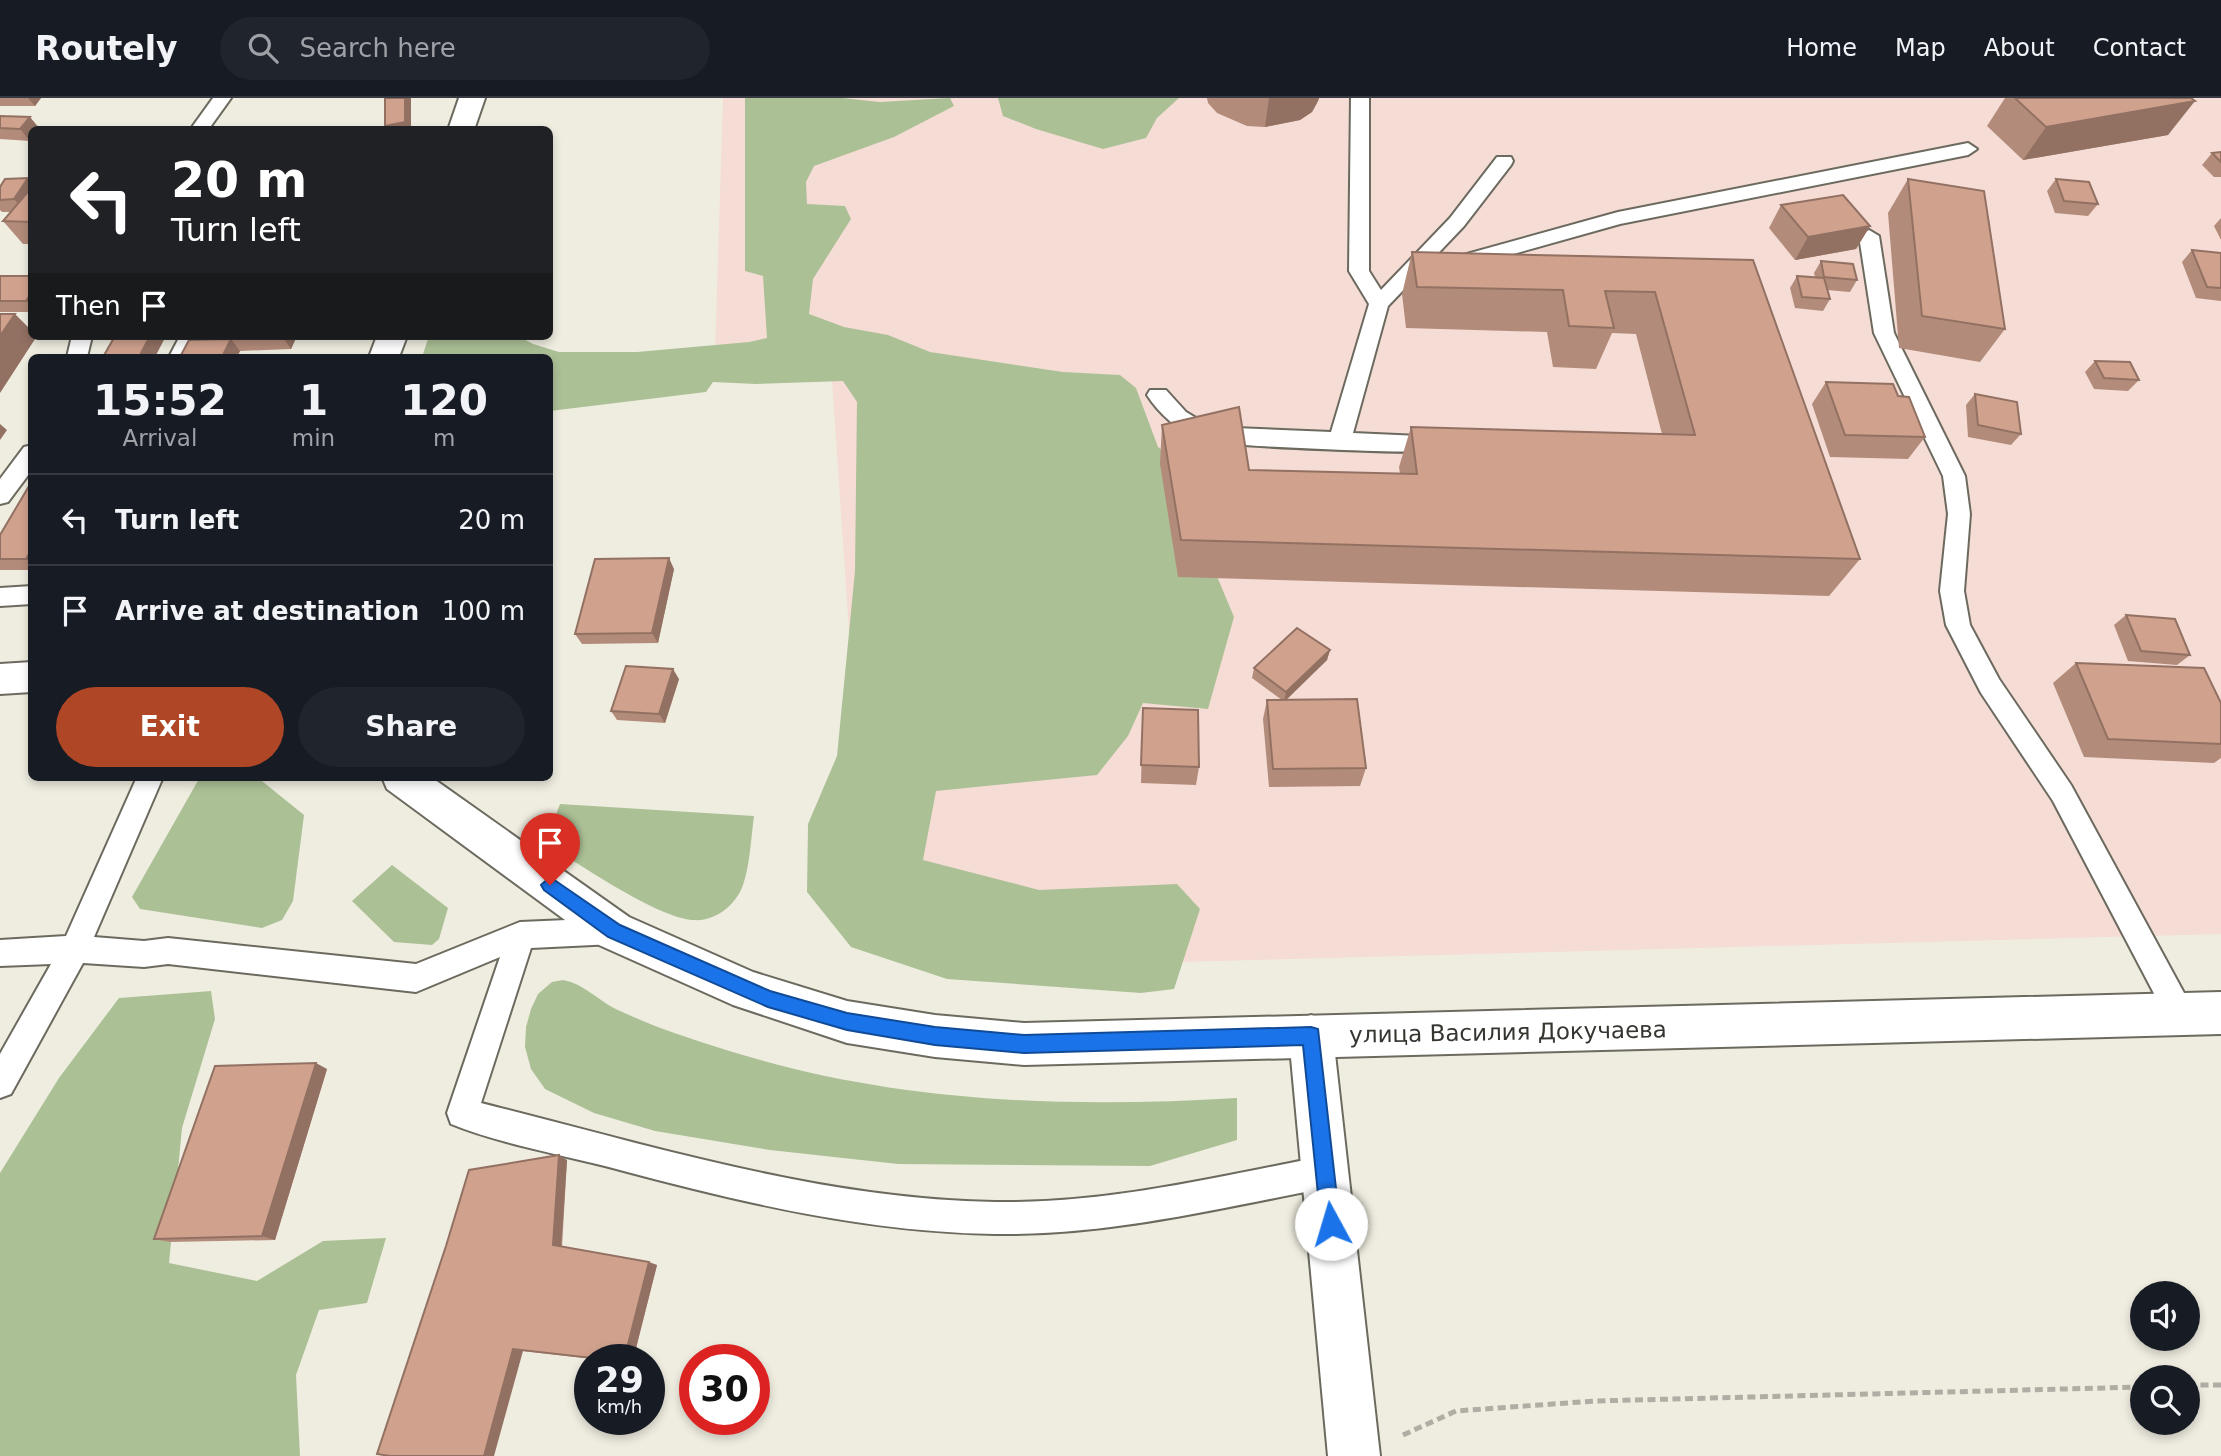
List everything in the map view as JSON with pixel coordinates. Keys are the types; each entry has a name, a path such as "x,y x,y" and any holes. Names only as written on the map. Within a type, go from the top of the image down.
{"street":[{"path":"462,126 471,98"},
{"path":"0,679 28,677"},
{"name":"улица Василия Докучаева","path":"407,781 614,931 768,999 847,1022 935,1036 1024,1044 2201,1014"},
{"path":"1311,1036 1325,1172 1373,1448"}],"lane":[{"path":"203,126 222,98"},
{"path":"1360,98 1359,271 1379,304"},
{"path":"1402,279 1618,218 1968,149"},
{"path":"1339,442 1379,304 1457,222 1504,161"},
{"path":"1870,236 1884,333 1920,401 1954,477 1959,514 1952,591 1958,625 1990,686 2027,737 2201,1014"},
{"path":"1158,395 1178,417 1207,435 1461,445"},
{"path":"0,496 28,458"},
{"path":"0,597 28,595"},
{"path":"0,1083 75,949 148,781"},
{"path":"0,953 75,949 144,954 168,951 416,978 520,935 614,931"},
{"path":"520,935 505,990 462,1113 747,1188 856,1207 935,1214 994,1218 1101,1213 1325,1172"}],"path":[{"path":"2200,1385 2221,1385"},
{"path":"1373,1448 1456,1411 1581,1402 2130,1387"}],"shaded area":[{"path":"723,98 2221,98 2221,934 1032,966 870,939 830,351 715,353"}],"green space":[{"path":"745,98 842,98 880,102 950,98 954,106 894,137 814,166 806,182 807,204 845,206 851,219 813,279 809,314 844,327 888,335 930,352 1063,372 1120,375 1136,388 1158,447 1194,471 1198,531 1234,617 1208,709 1143,703 1128,736 1097,775 936,791 923,860 1039,890 1177,884 1200,909 1174,989 1141,993 947,979 851,947 807,892 808,824 837,756 855,571 857,402 843,381 756,384 713,382 706,392 553,411 553,354 423,354 428,340 526,340 559,352 637,352 767,338 763,276 745,271"},
{"path":"998,98 1179,98 1157,118 1146,138 1103,149 1003,116"},
{"path":"198,781 262,781 304,815 293,901 282,920 262,928 140,909 132,897"},
{"path":"560,804 754,816 747,868 740,892 724,911 701,920 678,917 659,910 597,876 545,843"},
{"path":"392,865 448,908 439,939 432,945 394,942 352,901"},
{"path":"563,980 578,985 618,1010 679,1035 803,1071 864,1083 987,1098 1049,1101 1237,1098 1237,1140 1150,1166 898,1164 770,1150 655,1131 594,1113 545,1089 531,1069 525,1047 526,1027 531,1009 538,994 552,982"},
{"path":"211,991 215,1019 182,1128 169,1263 257,1281 323,1241 386,1238 367,1303 319,1310 296,1375 300,1456 0,1456 0,1173 59,1078 119,998"}],"building":[{"path":"385,98 405,98 405,122 385,126"},
{"path":"2015,98 2191,98 2195,101 2046,127"},
{"path":"0,116 30,117 20,129 0,128"},
{"path":"2221,152 2221,162 2212,153"},
{"path":"28,178 14,199 0,200 0,187 5,179"},
{"path":"1908,179 1984,191 2005,329 1922,316"},
{"path":"2056,179 2089,182 2098,204 2064,201"},
{"path":"28,192 28,222 3,221"},
{"path":"1843,195 1870,226 1808,237 1781,205"},
{"path":"2192,250 2221,253 2221,288 2207,287"},
{"path":"1412,252 1753,260 1860,559 1181,540 1162,425 1239,407 1249,470 1417,474 1411,427 1695,435 1655,292 1605,291 1614,328 1569,326 1563,290 1417,287"},
{"path":"1821,261 1853,264 1857,280 1824,277"},
{"path":"0,276 28,276 26,301 0,301"},
{"path":"1797,276 1824,278 1830,299 1802,297"},
{"path":"0,314 15,314 0,336"},
{"path":"113,340 148,340 141,354 105,354"},
{"path":"189,340 230,340 224,354 182,354"},
{"path":"2095,361 2130,362 2139,380 2104,378"},
{"path":"1826,382 1893,384 1898,396 1909,397 1925,437 1845,435"},
{"path":"1975,394 2017,402 2021,434 1978,425"},
{"path":"28,488 26,559 0,559 0,535"},
{"path":"669,558 652,633 575,634 595,559"},
{"path":"2126,615 2175,619 2190,655 2141,651"},
{"path":"1297,628 1330,650 1286,692 1254,668"},
{"path":"2076,663 2204,668 2221,703 2221,744 2108,739"},
{"path":"626,666 673,669 659,714 611,711"},
{"path":"1357,699 1366,768 1273,769 1267,700"},
{"path":"1143,708 1198,710 1199,767 1141,765"},
{"path":"316,1063 262,1236 154,1239 215,1066"},
{"path":"559,1155 553,1245 649,1262 628,1344 574,1344 574,1356 513,1349 484,1456 377,1454 446,1246 469,1170"}],"route":[{"path":"550,885 614,931 768,999 847,1022 935,1036 1024,1044 1311,1036 1331,1224"}]}
